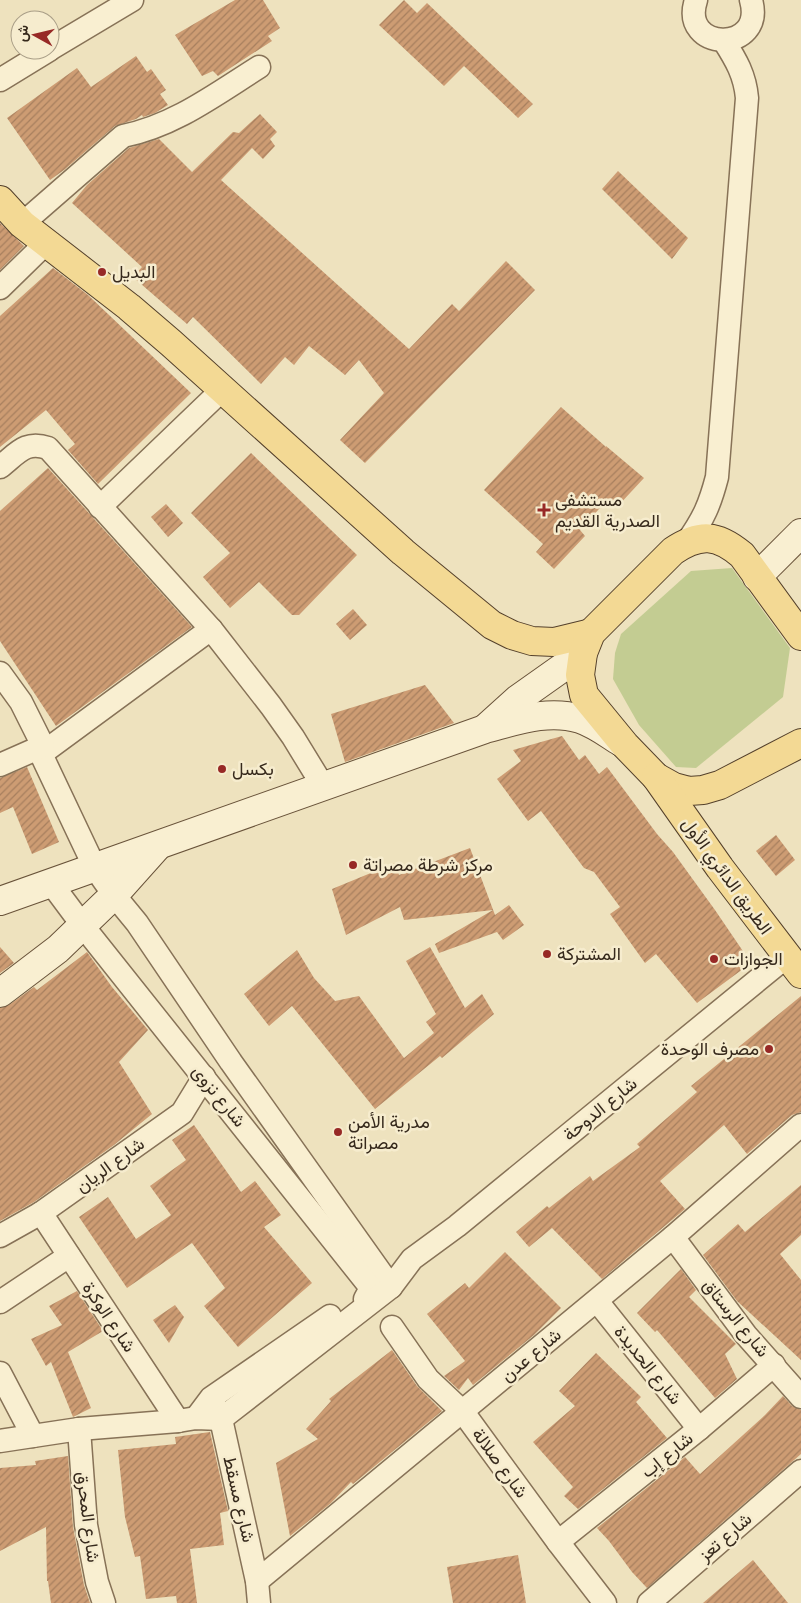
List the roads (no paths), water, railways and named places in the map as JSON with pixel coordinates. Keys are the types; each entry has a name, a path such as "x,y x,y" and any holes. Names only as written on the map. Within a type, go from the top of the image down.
{"main road":[{"path":"0,200 22,224 128,307 223,389 403,552 492,625 512,635 532,641 587,643"},
{"path":"758,577 801,533"},
{"path":"484,729 587,643 673,551 687,542 700,538 715,539 730,545 742,555 801,636"},
{"path":"587,643 580,675 584,695 656,777 674,787 689,791 720,785 801,742"},
{"path":"0,901 484,729 546,715 564,716 581,720 626,745"},
{"name":"الطريق الدائري الأول","path":"656,777 720,868 794,965"},
{"path":"0,993 58,949 114,895 158,846"}],"street":[{"path":"60,44 132,0"},
{"path":"695,0 694,20 699,28 715,40 724,40 742,34 749,26 753,7 751,0"},
{"path":"687,542 702,521 711,502 717,477 747,98 746,84 742,71 724,40"},
{"path":"0,80 33,60"},
{"path":"22,224 123,136 142,132 180,116 259,67"},
{"path":"0,288 47,242"},
{"path":"100,507 223,389"},
{"path":"0,467 26,446 33,445 48,448 211,628 293,737 323,786"},
{"path":"0,765 42,750 211,628"},
{"name":"شارع نزوى","path":"0,673 21,702 96,868 114,895 137,923 379,1281"},
{"name":"شارع نزوى","path":"51,883 82,926 204,1077 379,1281"},
{"name":"شارع الدوحة","path":"379,1281 457,1226 794,965"},
{"name":"شارع الريان","path":"0,1236 41,1213 182,1113 204,1077"},
{"name":"شارع عدن","path":"257,1581 673,1237 801,1125"},
{"name":"شارع الوكرة","path":"41,1213 69,1256 187,1419"},
{"name":"شارع الرستاق","path":"673,1237 746,1334 801,1397"},
{"path":"0,1302 69,1256"},
{"path":"0,1441 79,1429 187,1419 221,1419 358,1312 379,1281"},
{"path":"379,1281 392,1327"},
{"path":"187,1419 212,1398 379,1281"},
{"name":"شارع الحديدة","path":"596,1301 699,1429"},
{"path":"358,1312 392,1327"},
{"name":"شارع صلالة","path":"392,1327 428,1379 463,1412 558,1542 606,1603"},
{"name":"شارع إب","path":"558,1542 699,1429 774,1365"},
{"path":"0,1373 33,1436"},
{"name":"شارع مسقط","path":"212,1398 221,1419 257,1581 259,1603"},
{"name":"شارع المحرق","path":"79,1429 86,1525 97,1582 104,1603"},
{"name":"شارع تعز","path":"649,1603 801,1471"}],"place":[{"name":"البديل","path":"102,272"},
{"name":"مستشفى الصدرية القديم","path":"544,510"},
{"name":"بكسل","path":"222,769"},
{"name":"مركز شرطة مصراتة","path":"353,865"},
{"name":"المشتركة","path":"547,954"},
{"name":"الجوازات","path":"714,959"},
{"name":"مصرف الوحدة","path":"769,1049"},
{"name":"مدرية الأمن مصراتة","path":"338,1132"}]}
